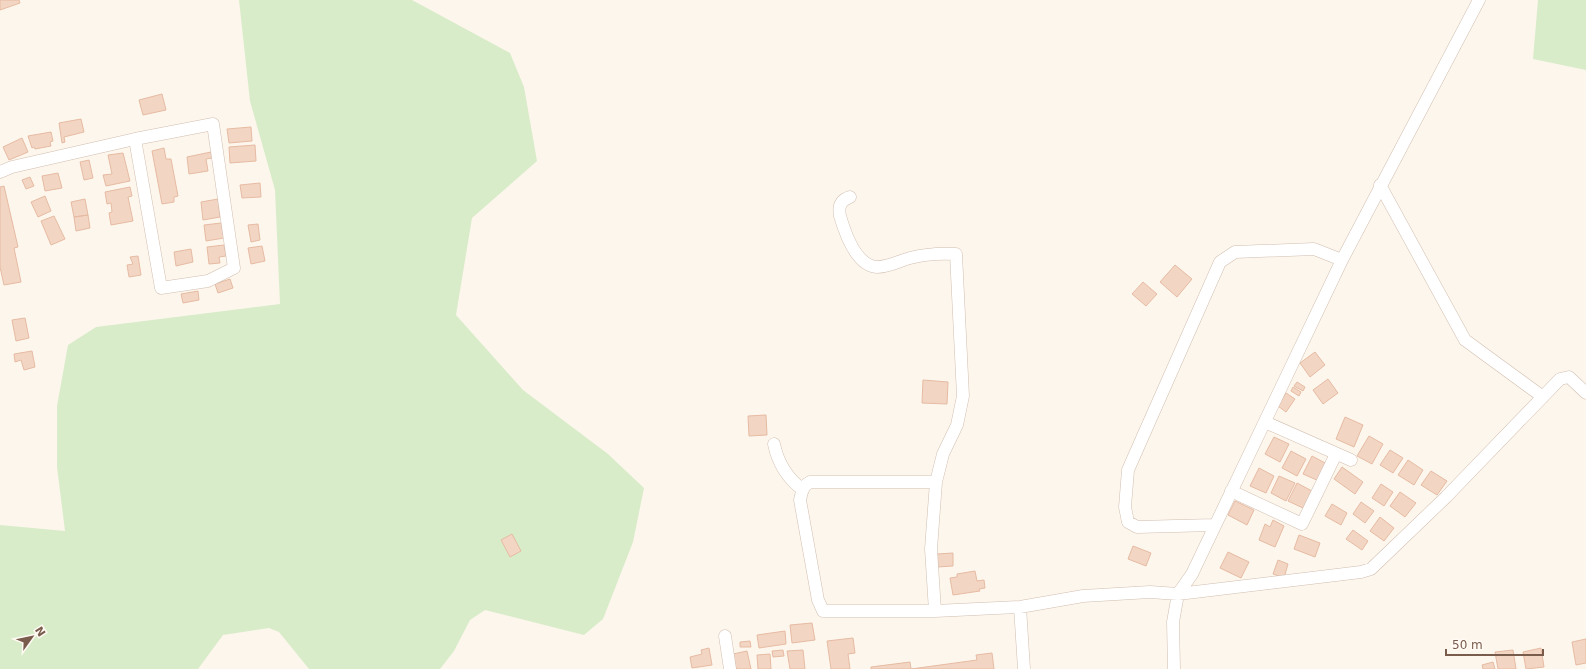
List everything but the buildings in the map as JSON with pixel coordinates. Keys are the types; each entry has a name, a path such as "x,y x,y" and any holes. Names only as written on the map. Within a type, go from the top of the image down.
{"street":[{"path":"1174,669 1173,622 1178,594 1192,574 1214,525 1342,260 1380,185 1480,0"},
{"path":"0,172 12,167 135,139 213,124 234,268 208,281 161,288 135,139"},
{"path":"1380,185 1465,340 1543,397"},
{"path":"850,197 844,200 840,206 840,215 854,252 862,261 876,267 889,266 910,258 940,253 956,254 963,396 957,425 943,454 936,482 931,549 935,611"},
{"path":"1214,525 1137,527 1128,522 1125,507 1128,470 1220,262 1235,252 1314,249 1342,260"},
{"path":"936,482 810,482 803,487 800,500 818,600 823,611 935,611 1020,607 1083,596 1150,592 1178,594 1362,572 1371,568 1446,497 1560,379 1569,378 1586,393"},
{"path":"1265,422 1351,460"},
{"path":"774,444 776,455 790,480 802,490"},
{"path":"1231,491 1302,524 1336,454"},
{"path":"1020,607 1024,669"},
{"path":"725,636 730,669"}],"green space":[{"path":"239,0 412,0 510,53 524,87 537,161 472,218 456,315 523,390 608,454 644,488 633,542 603,619 584,635 485,610 470,620 454,651 440,669 309,669 279,632 269,628 223,635 198,669 0,669 0,525 65,531 57,467 57,406 68,345 96,327 280,304 275,190 250,101"},
{"path":"1538,0 1586,0 1586,70 1533,59"}]}
